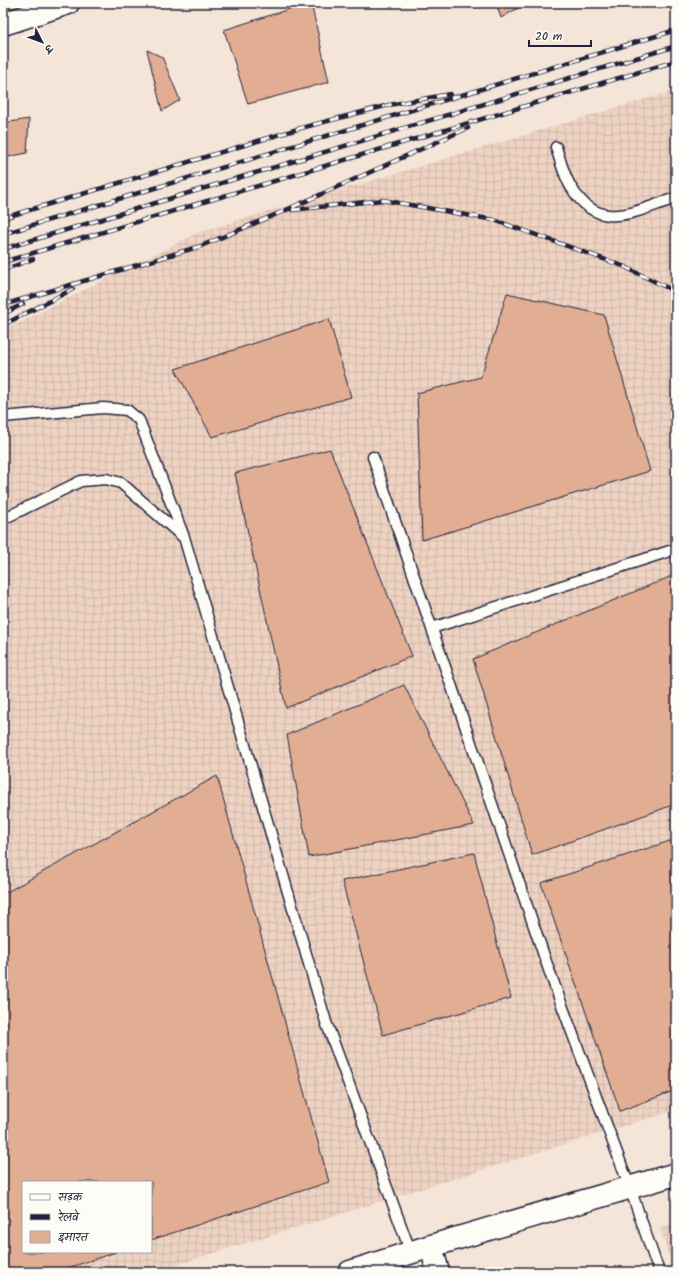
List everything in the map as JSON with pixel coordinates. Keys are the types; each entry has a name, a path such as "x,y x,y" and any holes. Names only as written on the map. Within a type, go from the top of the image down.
{"street":[{"path":"3,24 68,3"},
{"path":"350,1272 411,1257 676,1174"},
{"path":"411,1257 438,1272"}],"lane":[{"path":"556,147 570,186 582,203 596,213 607,216 621,215 676,198"},
{"path":"3,417 103,408 127,410 139,420 184,537 326,1022 411,1257"},
{"path":"373,457 550,973 630,1188 659,1272"},
{"path":"3,519 81,481 106,479 120,483 184,537"},
{"path":"432,628 676,549"}],"shaded area":[{"path":"676,90 676,1110 153,1272 3,1272 3,328 19,323 199,232"},
{"path":"676,1223 676,1272 674,1272 660,1228"}],"building":[{"path":"311,3 329,82 248,104 224,30"},
{"path":"496,3 527,3 501,18"},
{"path":"147,50 162,57 180,100 162,111"},
{"path":"29,119 27,153 3,158 3,123"},
{"path":"507,293 604,315 650,471 422,540 417,393 481,377"},
{"path":"329,319 351,397 212,437 175,369"},
{"path":"330,449 412,656 286,708 235,473"},
{"path":"672,576 676,588 676,804 532,855 473,659"},
{"path":"404,685 474,825 309,857 287,735"},
{"path":"217,776 329,1182 152,1240 152,1181 22,1181 22,1253 113,1253 56,1272 3,1272 3,894"},
{"path":"676,839 676,1090 620,1111 541,883"},
{"path":"474,853 511,998 383,1035 342,881"}],"railway":[{"path":"3,234 676,30"},
{"path":"3,249 676,46"},
{"path":"3,262 676,61"},
{"path":"3,218 301,128 389,105 450,94"},
{"path":"3,305 201,246 284,211 468,128"},
{"path":"292,210 383,200 494,220 623,266 676,292"},
{"path":"3,270 33,259"},
{"path":"3,325 73,289"},
{"path":"3,314 23,304"}]}
